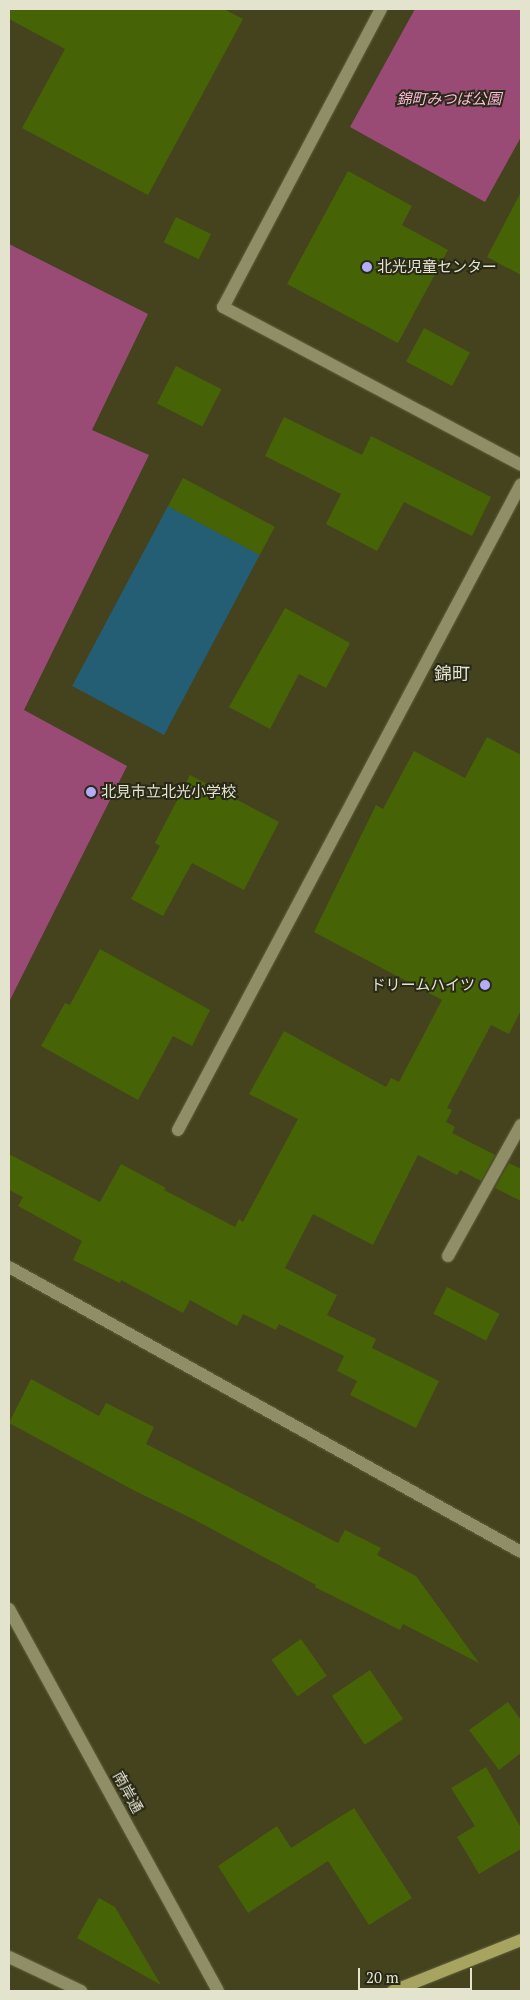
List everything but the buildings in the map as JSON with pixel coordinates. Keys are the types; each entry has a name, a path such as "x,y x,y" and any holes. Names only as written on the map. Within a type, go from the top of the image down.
{"main road":[{"path":"393,1991 521,1940"}],"street":[{"path":"381,9 223,306 521,465"},
{"path":"178,1130 521,484"},
{"path":"448,1256 521,1124"},
{"path":"9,1267 521,1552"},
{"name":"南岸通","path":"9,1609 218,1991"},
{"path":"9,1957 82,1991"}],"green space":[{"name":"錦町みつば公園","path":"415,9 521,9 521,137 485,202 350,127"},
{"path":"9,244 148,314 92,430 149,455 24,710 127,766 9,1002"}],"water":[{"path":"168,506 260,555 164,735 72,686"}],"place":[{"name":"北光児童センター","path":"367,267"},
{"name":"北見市立北光小学校","path":"91,792"},
{"name":"ドリームハイツ","path":"485,985"}],"district":[{"name":"錦町","path":"452,673"}]}
